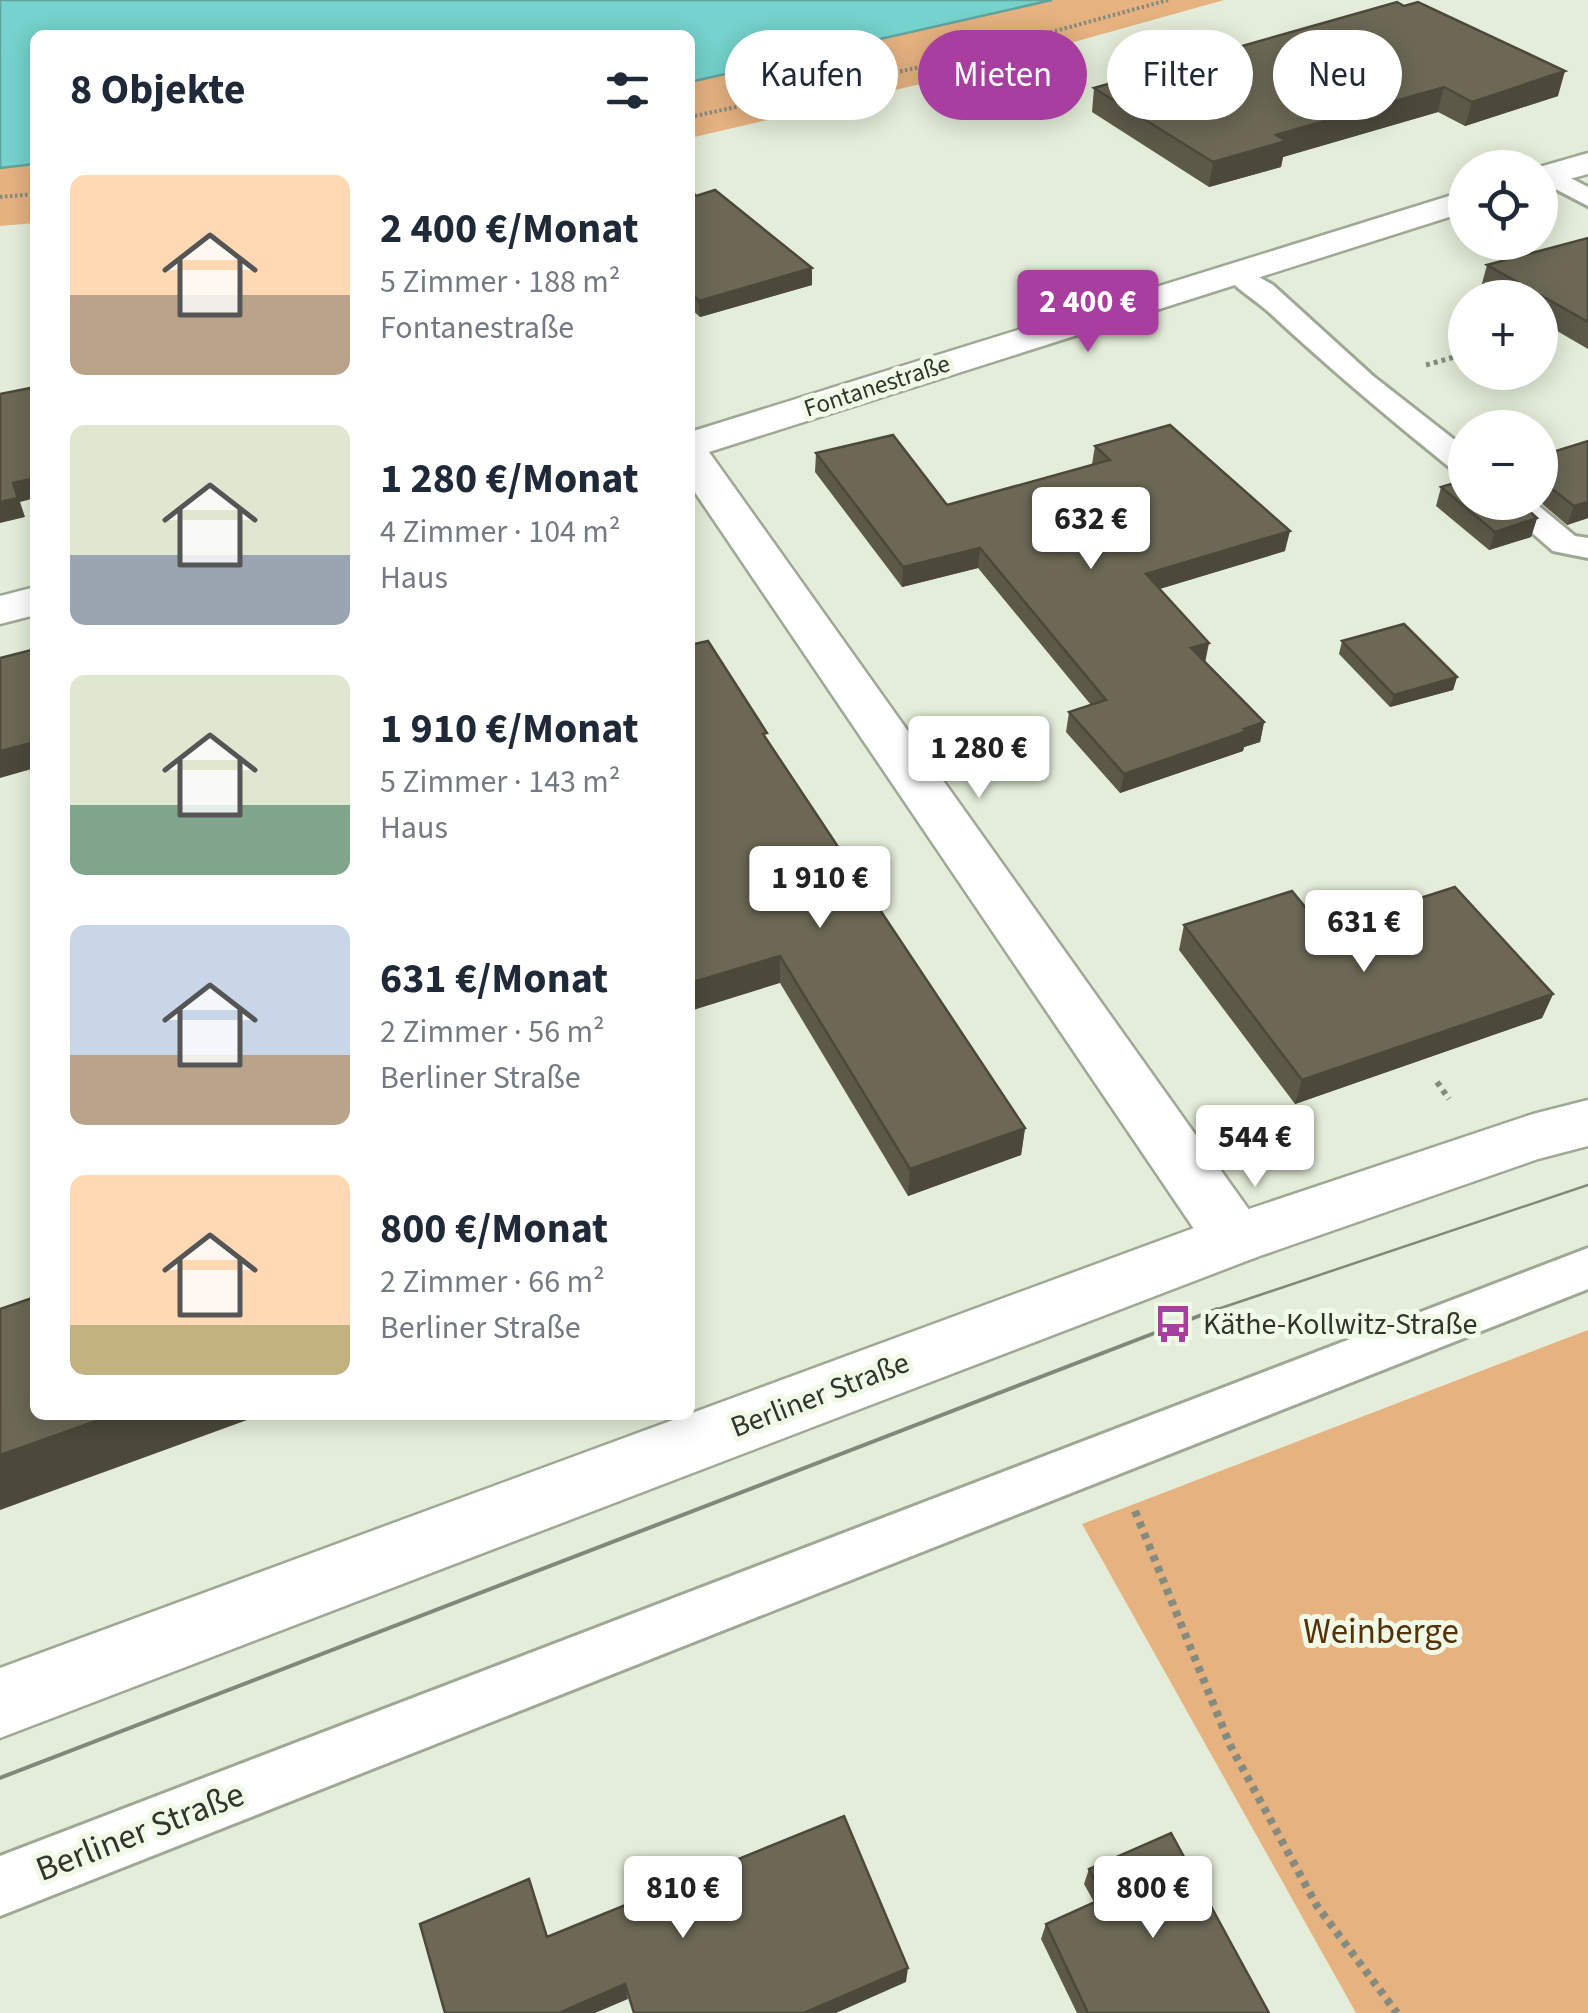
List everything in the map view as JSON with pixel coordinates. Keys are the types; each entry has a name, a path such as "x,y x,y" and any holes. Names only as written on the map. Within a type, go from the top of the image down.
{"street":[{"path":"1558,172 1588,163"},
{"name":"Fontanestraße","path":"695,443 1448,206"},
{"path":"695,462 1235,1239"},
{"path":"0,610 30,603"},
{"name":"Berliner Straße","path":"0,1702 1235,1239 1533,1137 1588,1123"}],"lane":[{"path":"1558,183 1588,198"},
{"path":"1238,273 1362,382 1448,450"},
{"path":"1535,520 1564,544 1588,548"},
{"name":"Berliner Straße","path":"0,1886 1588,1268"}],"path":[{"path":"695,116 940,63 1168,0"},
{"path":"0,197 30,194"},
{"path":"1437,1082 1456,1108"},
{"path":"1111,1452 1230,1745 1317,1906 1397,2013"}],"green space":[{"path":"1052,0 1224,0 1087,38 1087,30 920,30"},
{"path":"918,30 918,85 898,89 898,35"},
{"path":"725,74 725,120 767,120 695,137 695,81"},
{"path":"30,165 30,223 0,226 0,168"},
{"name":"Weinberge","path":"1588,1330 1588,2013 1356,2013 1082,1524"}],"water":[{"path":"0,0 1052,0 898,35 898,30 725,30 725,74 695,81 695,30 30,30 30,165 0,168"}],"building":[{"path":"1397,2 1404,6 1418,2 1565,71 1472,102 1444,87 1402,99 1402,30 1298,30"},
{"path":"1273,37 1273,120 1328,120 1276,135 1286,141 1213,162 1145,120 1253,120 1253,43"},
{"path":"1107,84 1107,96 1094,88"},
{"path":"715,190 812,268 699,301 695,297 695,195"},
{"path":"1588,238 1588,322 1558,305 1558,280 1514,280 1487,265 1506,260 1558,260 1558,246"},
{"path":"30,388 30,479 13,483 18,498 0,502 0,394"},
{"path":"1170,425 1290,531 1146,574 1209,643 1191,648 1264,722 1124,774 1069,712 1106,700 980,548 903,567 816,453 893,435 947,505 1110,460 1095,446"},
{"path":"1588,441 1588,502 1574,506 1558,494 1558,450"},
{"path":"1481,520 1531,520 1495,532"},
{"path":"1404,624 1457,677 1394,695 1342,641"},
{"path":"708,641 767,733 763,734 1025,1128 910,1169 780,956 695,982 695,644"},
{"path":"30,650 30,743 0,751 0,658"},
{"path":"1455,887 1553,994 1302,1080 1184,925 1292,891 1323,929"},
{"path":"30,1299 30,1420 99,1420 0,1455 0,1309"},
{"path":"844,1816 908,1968 804,2013 634,2013 625,1984 559,2013 445,2013 420,1924 529,1879 547,1937"},
{"path":"1171,1833 1269,2013 1088,2013 1046,1924 1104,1898 1089,1869"}],"tram line":[{"path":"1211,1311 1588,1185"},
{"path":"1211,1311 1217,1309"},
{"path":"0,1778 1211,1311"}],"place":[{"name":"Käthe-Kollwitz-Straße","path":"1173,1324"}]}
